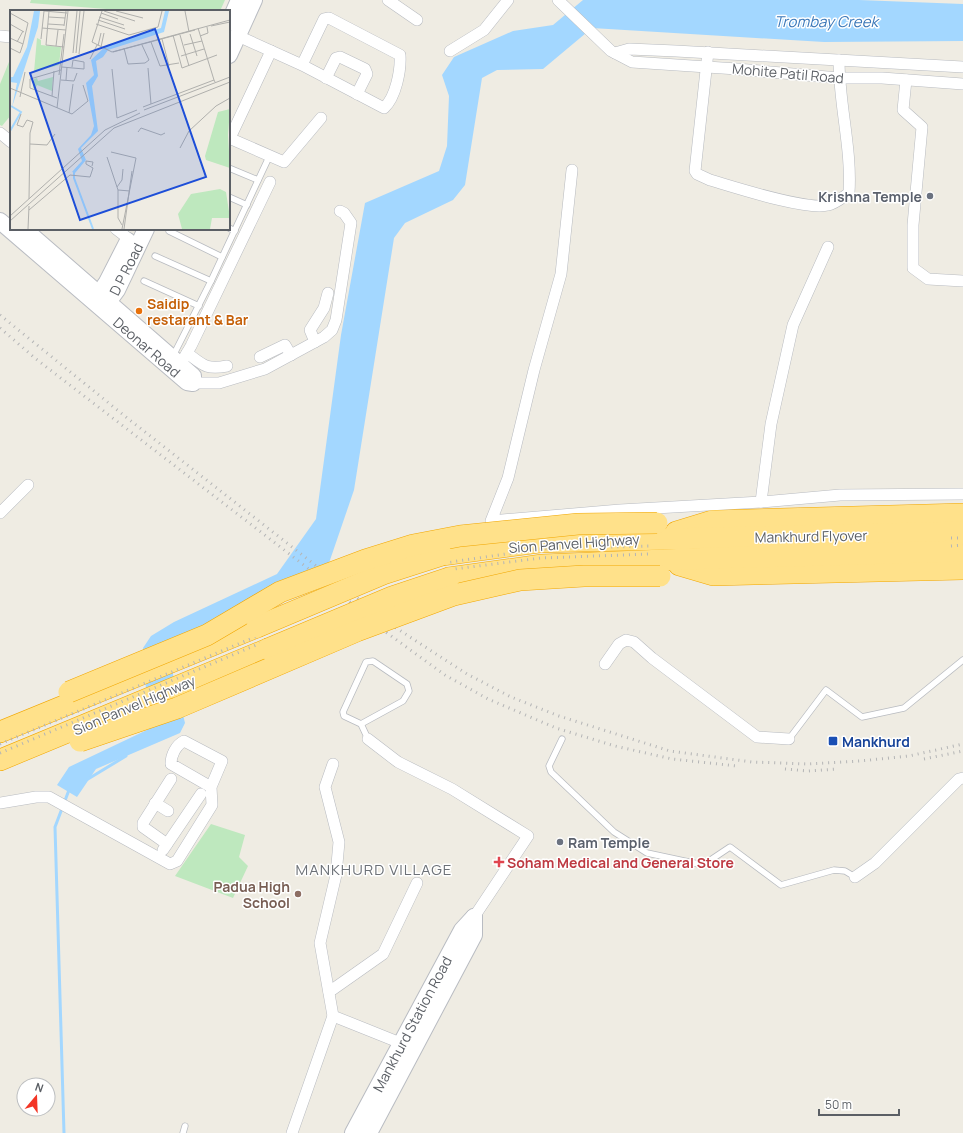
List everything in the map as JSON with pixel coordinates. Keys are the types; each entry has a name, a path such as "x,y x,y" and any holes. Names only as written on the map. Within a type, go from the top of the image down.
{"highway":[{"path":"35,746 80,741 177,708 357,630 454,595 520,580 660,568 712,548 963,514"},
{"path":"28,721 69,692 207,635 280,592 365,560 413,545 460,536 571,525 658,530 712,548 963,569"},
{"name":"Sion Panvel Highway","path":"0,732 383,574 442,555 539,542 658,530"},
{"name":"Mankhurd Flyover","path":"712,548 963,532"},
{"name":"Mankhurd Flyover","path":"712,548 963,551"},
{"name":"Sion Panvel Highway","path":"0,760 392,597 449,578 542,565 660,568"}],"street":[{"path":"230,50 240,0"},
{"path":"234,29 254,0"},
{"path":"388,0 417,20"},
{"path":"450,51 484,30 508,0"},
{"name":"Mohite Patil Road","path":"560,2 615,53 632,62 839,78 960,83"},
{"path":"234,29 271,51 302,64 384,108 388,105 395,88 400,54 329,18 324,19 302,64"},
{"path":"0,36 10,37"},
{"path":"615,53 629,49 708,52 960,67 960,83"},
{"path":"271,51 230,138 269,157 285,161 321,118"},
{"path":"677,65 678,51"},
{"path":"708,52 695,171 710,180 797,203 814,206 828,205 849,193 850,175 839,78 839,60"},
{"path":"737,69 738,54"},
{"path":"326,78 336,58 340,56 365,69 367,74 357,94"},
{"path":"906,80 903,110 922,127 913,225 913,268 928,278 963,281"},
{"path":"0,133 10,141"},
{"path":"572,170 561,274 534,370 508,478 491,521 620,510 761,502 840,495 963,494"},
{"path":"227,366 212,369 179,362 270,182"},
{"path":"0,208 10,216"},
{"path":"193,383 219,383 265,369 315,342 332,330 336,320 351,224 344,213 340,211"},
{"name":"Deonar Road","path":"0,220 10,228"},
{"name":"Deonar Road","path":"12,230 179,362 192,376 193,383"},
{"name":"Deonar Road","path":"25,230 101,301"},
{"path":"119,230 131,234"},
{"name":"D P Road","path":"101,301 145,230"},
{"name":"D P Road","path":"101,301 107,282 131,234"},
{"path":"761,502 771,424 792,325 828,247"},
{"path":"315,342 310,330 324,308 328,292"},
{"path":"260,357 288,343 291,355"},
{"path":"0,513 28,485"},
{"path":"605,664 619,644 626,640 634,642 652,658 757,737 788,739"},
{"name":"Mankhurd Station Road","path":"353,1133 408,1046 474,935 474,917 528,836 452,789 398,762 368,739"},
{"path":"0,803 36,797 49,797 170,864 176,861 212,805 211,787 222,761 184,741 179,744 171,758 171,764 211,787"},
{"path":"292,1133 333,1016 320,943 336,875 339,842 325,787 333,764"},
{"path":"855,877 874,863 959,779 963,778"},
{"path":"167,844 143,827 143,823 171,779"},
{"path":"158,857 201,794"},
{"path":"155,803 168,811"},
{"path":"329,992 383,954 417,883"},
{"path":"333,1016 408,1046"},
{"name":"Mankhurd Station Road","path":"369,1133 408,1046"}],"lane":[{"path":"179,362 199,306 222,257 232,230 247,205 269,157"},
{"path":"230,168 258,180"},
{"path":"230,196 247,205"},
{"path":"168,231 222,257"},
{"path":"155,256 211,281"},
{"path":"144,282 199,306"},
{"path":"788,739 826,690 862,717 904,708 963,660"},
{"path":"361,724 403,701 409,691 407,684 373,661 366,662 343,712 344,716 361,724 368,739"},
{"path":"562,739 549,766 551,772 614,832 647,853 703,865 730,847 781,885 834,870 845,871 855,877"},
{"path":"183,1133 185,1126"}],"green space":[{"path":"31,0 225,0 220,10 119,10 30,3"},
{"path":"10,59 10,116 2,126 0,125 0,84"},
{"path":"211,824 245,835 239,857 248,866 233,898 175,876"}],"water":[{"name":"Trombay Creek","path":"583,0 859,0 963,4 963,41 824,42 592,28 543,69 497,70 482,78 465,185 453,200 405,223 394,238 354,490 329,563 169,658 185,723 180,733 96,769 77,797 57,785 69,767 149,729 143,648 151,636 174,622 277,574 316,519 341,335 365,203 439,171 447,146 449,96 442,75 454,57 513,31 553,25"}],"waterway":[{"path":"88,779 126,756"},
{"path":"64,1133 55,827 69,790"}],"railway":[{"path":"0,315 126,417 393,626 467,674 511,697 559,716 670,751 752,762 808,764 860,761 909,756 963,744"},
{"path":"0,328 36,359 331,586 387,633 445,675 488,699 556,728 615,746 672,759 737,766"},
{"path":"951,538 963,538"},
{"path":"951,546 963,545"},
{"path":"0,744 386,582 444,563 540,549 649,546"},
{"path":"0,753 389,589 446,570 541,558 650,554"},
{"path":"924,759 963,751"},
{"path":"785,769 808,771 838,769"}],"place":[{"name":"Krishna Temple","path":"930,196"},
{"name":"Saidip restarant & Bar","path":"139,311"},
{"name":"Mankhurd","path":"833,741"},
{"name":"Ram Temple","path":"560,842"},
{"name":"Soham Medical and General Store","path":"499,862"},
{"name":"Padua High School","path":"298,894"}],"district":[{"name":"MANKHURD VILLAGE","path":"374,869"}]}
